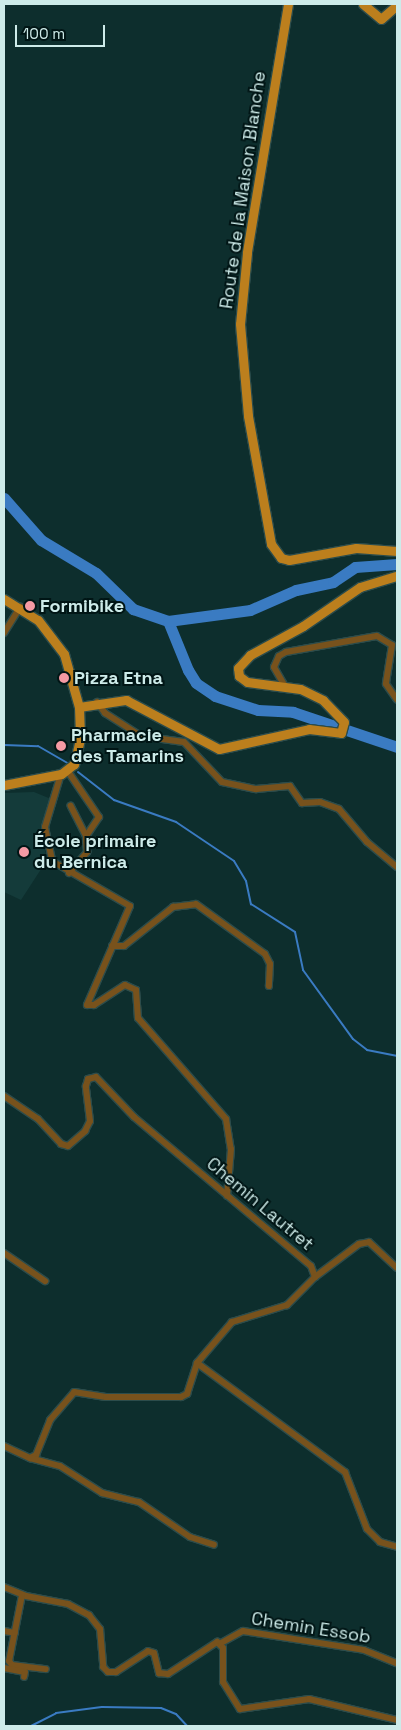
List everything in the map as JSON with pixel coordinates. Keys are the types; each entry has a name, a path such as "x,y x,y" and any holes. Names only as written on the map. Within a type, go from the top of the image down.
{"main road":[{"name":"Route de la Maison Blanche","path":"288,4 247,253 240,324 248,416 271,544 281,558 289,560 356,548 397,551"},
{"path":"363,4 381,19 397,5"},
{"path":"78,707 96,702 126,700 144,706 219,749 309,729 338,734 343,731 344,722 316,696 286,688 247,682 238,673 240,664 360,586 397,576"},
{"path":"4,599 20,607 46,628 64,654 78,707 78,756 64,772 4,785"}],"street":[{"path":"4,633 20,607"},
{"path":"286,688 274,667 278,656 286,652 377,636 392,645 386,684 397,700"},
{"path":"96,702 104,713 141,736 184,742 222,782 251,789 276,790 290,786 302,803 320,802 338,809 367,842 397,868"},
{"path":"86,836 99,817 76,782 64,772 45,834 52,861 69,873 130,906 88,995 86,1005 94,1005 125,985 136,990 138,1018 226,1119 231,1149 227,1196"},
{"path":"69,873 87,852 86,836 71,806"},
{"path":"112,946 124,946 174,907 196,904 265,954 270,964 269,986"},
{"name":"Chemin Lautret","path":"4,1096 38,1119 61,1144 68,1146 85,1131 90,1120 86,1086 88,1079 96,1078 134,1116 311,1266 314,1276 287,1305 232,1322 197,1363"},
{"path":"314,1276 359,1244 369,1242 397,1268"},
{"path":"4,1253 45,1281"},
{"path":"30,1458 41,1449 50,1420 70,1393 180,1397 187,1394 197,1363 345,1472 367,1529 380,1542 397,1547"},
{"path":"4,1446 30,1458 60,1466 102,1493 139,1502 190,1537 214,1545"},
{"path":"4,1587 22,1595 10,1663 46,1669"},
{"name":"Chemin Essob","path":"22,1595 68,1604 90,1615 100,1629 103,1667 108,1672 116,1672 148,1651 154,1653 159,1673 168,1674 210,1644 221,1643 243,1631 364,1650 397,1663"},
{"path":"4,1631 15,1633"},
{"path":"221,1643 224,1682 240,1709 309,1699 397,1720"},
{"path":"4,1668 25,1672 24,1677"}],"shaded area":[{"name":"École primaire du Bernica","path":"34,792 51,799 41,832 47,860 21,900 4,892 4,793"}],"waterway":[{"path":"4,498 41,540 96,573 133,609 168,621 188,670 196,683 215,696 258,710 293,712 397,747"},
{"path":"168,621 250,610 296,590 333,582 355,567 397,564"},
{"path":"4,745 38,746 68,763"},
{"path":"78,772 114,800 176,822 234,861 246,881 251,904 295,932 303,970 353,1039 367,1050 397,1056"},
{"path":"31,1726 56,1713 102,1707 161,1708 176,1714 187,1726"},
{"path":"296,1726 308,1726"}],"place":[{"name":"Formibike","path":"30,606"},
{"name":"Pizza Etna","path":"64,678"},
{"name":"Pharmacie des Tamarins","path":"61,746"},
{"name":"École primaire du Bernica","path":"24,852"}]}
